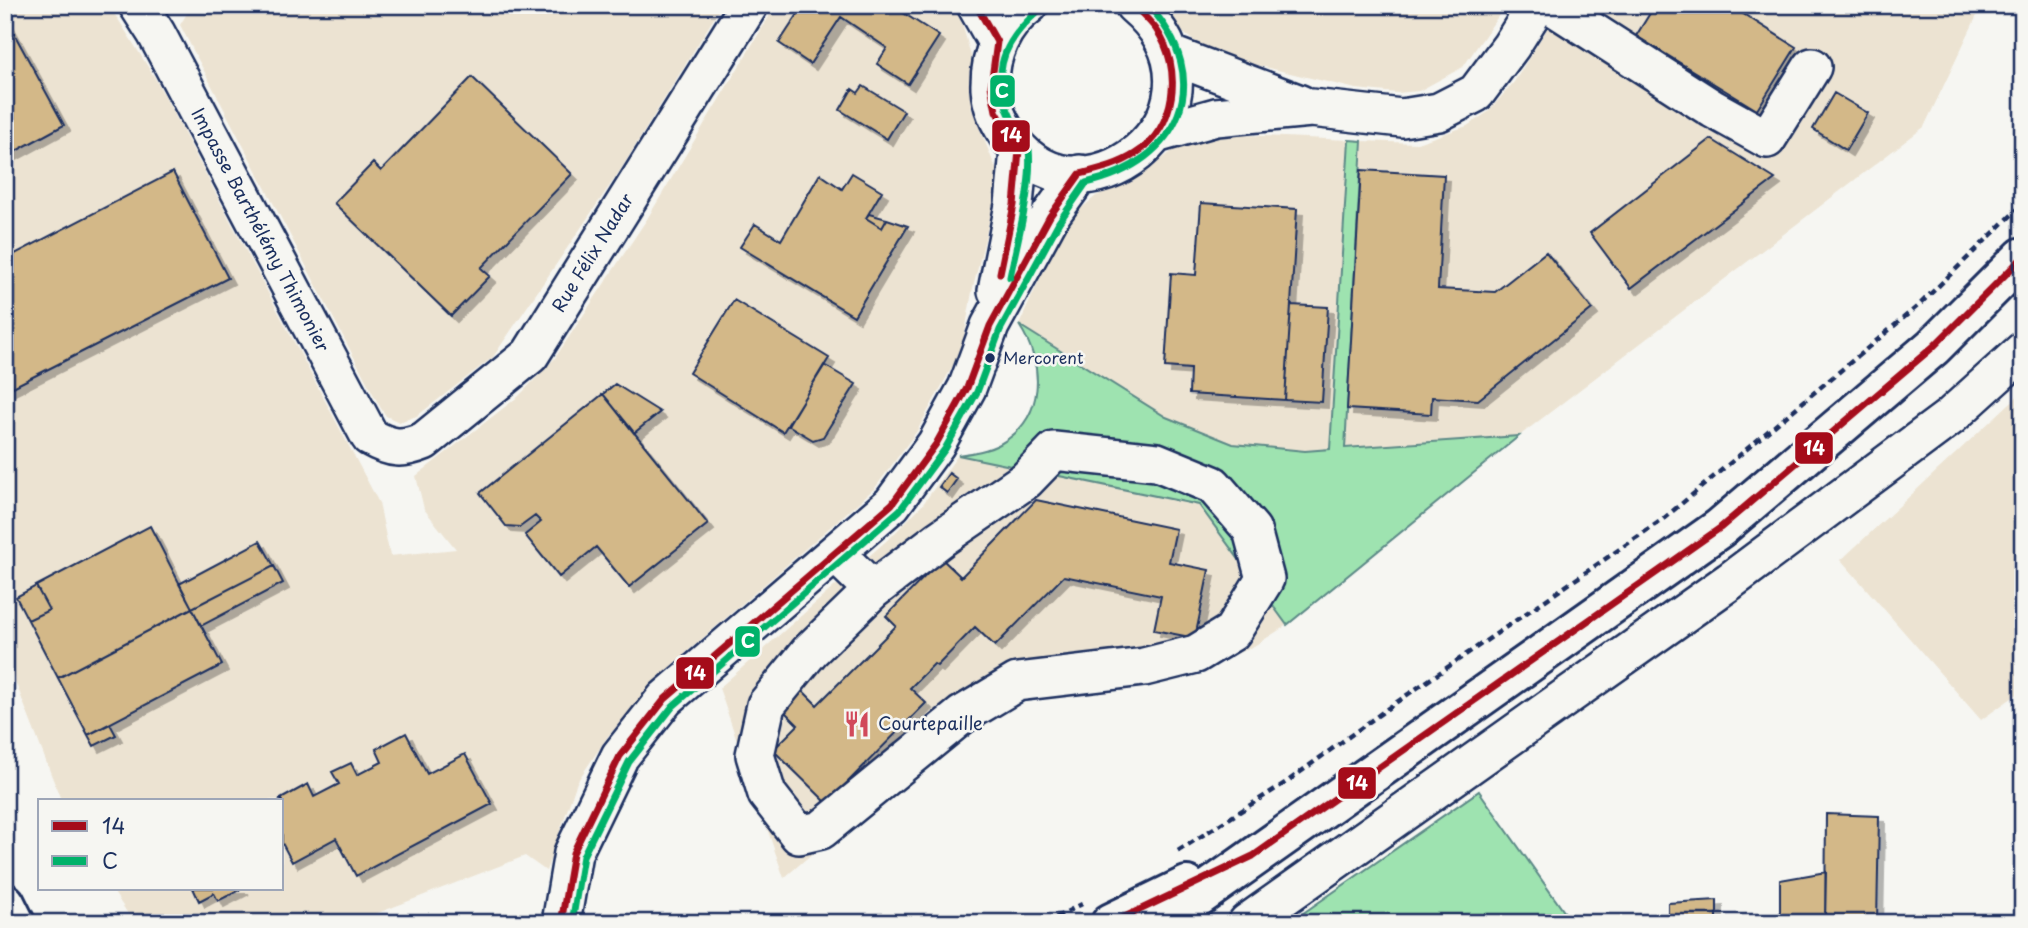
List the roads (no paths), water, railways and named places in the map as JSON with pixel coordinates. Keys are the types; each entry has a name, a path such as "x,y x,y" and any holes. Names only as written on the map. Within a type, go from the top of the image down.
{"main road":[{"path":"1161,923 1720,528 1933,346 2023,257"},
{"path":"1100,911 1253,856"},
{"path":"5,902 15,923"}],"street":[{"name":"Impasse Barthélémy Thimonier","path":"138,5 156,33 370,437 389,447"},
{"name":"Rue Félix Nadar","path":"389,447 405,449 424,441 530,355 749,5"},
{"path":"976,5 998,42"},
{"path":"1029,5 1010,22 998,42 989,70 991,99 1001,127 1019,150 1038,163 1058,171 1080,174 1103,172 1125,163 1144,150 1159,133 1170,109 1174,82 1171,55 1157,27 1134,5"},
{"path":"1159,133 1216,117 1311,108 1402,118 1439,111 1476,93 1537,5"},
{"path":"1551,5 1713,109 1767,139 1812,66"},
{"path":"1171,55 1311,108"},
{"path":"990,326 1014,205 1019,150"},
{"path":"561,923 573,853 620,756 665,699 892,504 936,444 967,388 990,326 1050,216 1080,174"},
{"path":"1247,923 1730,581 1950,417 2023,351"},
{"path":"1054,451 1157,462 1213,485 1252,530 1265,579 1232,632 1196,654 1144,667 1017,682 962,715 821,830 799,835 767,794 755,755 766,705 810,652 873,590 940,539 1026,480 1054,451"},
{"path":"835,553 873,590"}],"place":[{"name":"Mercorent","path":"990,358"},
{"name":"Courtepaille","path":"857,724"}]}
